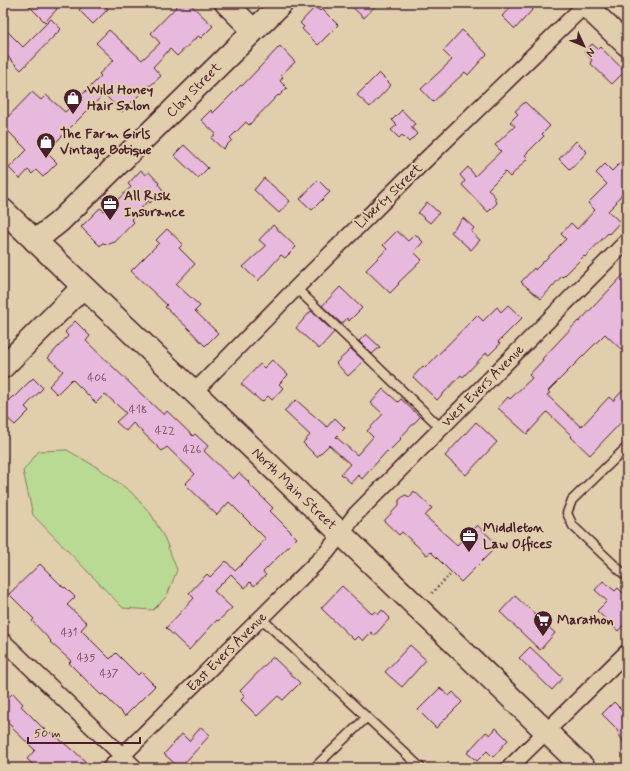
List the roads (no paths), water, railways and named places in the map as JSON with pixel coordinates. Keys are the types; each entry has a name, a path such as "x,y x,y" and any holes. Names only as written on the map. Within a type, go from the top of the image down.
{"main road":[{"path":"226,3 253,31"},
{"name":"Clay Street","path":"35,241 59,222 282,3"},
{"path":"585,4 627,45"},
{"name":"North Main Street","path":"3,210 584,768"},
{"path":"3,367 83,287"}],"street":[{"name":"Liberty Street","path":"194,392 296,288 585,4"},
{"name":"West Evers Avenue","path":"341,534 353,517 627,241"},
{"name":"East Evers Avenue","path":"110,768 327,552 341,534"},
{"path":"3,641 135,768"},
{"path":"509,768 627,652"}],"lane":[{"path":"296,288 441,428"},
{"path":"627,447 572,500 567,513 573,526 627,577"},
{"path":"261,618 421,768"},
{"path":"314,768 367,717"}],"place":[{"name":"Wild Honey Hair Salon","path":"73,115"},
{"name":"The Farm Girls Vintage Botique","path":"46,159"},
{"name":"All Risk Insurance","path":"110,221"},
{"name":"Middleton Law Offices","path":"469,553"},
{"name":"Marathon","path":"543,637"}]}
